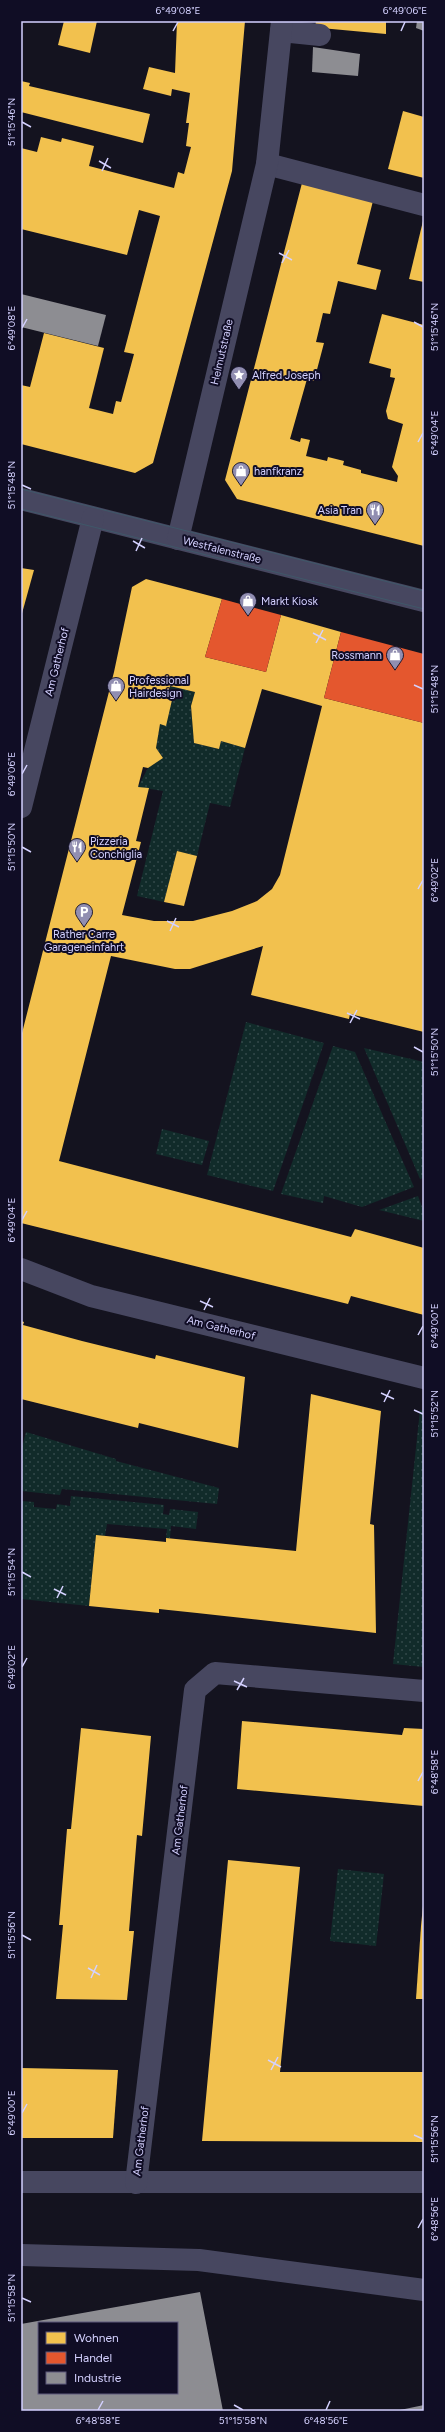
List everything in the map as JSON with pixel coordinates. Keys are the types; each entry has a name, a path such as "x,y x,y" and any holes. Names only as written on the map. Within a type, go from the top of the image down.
{"street":[{"path":"282,26 320,35"},
{"name":"Helmutstraße","path":"178,539 267,164 282,26"},
{"path":"267,164 424,205"},
{"name":"Westfalenstraße","path":"21,499 424,601"},
{"name":"Am Gatherhof","path":"21,807 93,518"},
{"name":"Am Gatherhof","path":"21,1269 90,1296 424,1378"},
{"name":"Am Gatherhof","path":"136,2183 195,1690 215,1673 424,1691"},
{"name":"Am Gatherhof","path":"21,2182 424,2182"},
{"path":"21,2255 199,2260 424,2290"}],"green space":[{"path":"170,686 195,692 191,706 194,743 219,749 221,741 245,748 230,807 210,803 197,856 177,851 164,902 137,896 163,791 138,787 148,768 163,758 156,748 160,724 165,725 172,700 167,699"},
{"path":"246,1022 324,1043 273,1191 207,1175"},
{"path":"333,1046 355,1052 414,1187 362,1207 324,1196 323,1203 281,1194"},
{"path":"364,1048 424,1062 424,1178 420,1179"},
{"path":"162,1129 209,1141 202,1165 156,1154"},
{"path":"418,1196 424,1212 424,1221 379,1210"},
{"path":"420,1410 424,1411 424,1667 393,1664"},
{"path":"26,1432 116,1459 116,1461 219,1488 217,1504 62,1489 60,1495 21,1491 21,1451"},
{"path":"71,1496 164,1505 163,1514 169,1515 170,1509 198,1512 196,1529 171,1526 170,1538 166,1538 167,1529 107,1524 105,1536 96,1535 89,1606 21,1599 21,1501 34,1502 34,1507 56,1509 57,1504 70,1506"},
{"path":"338,1869 384,1874 376,1946 330,1941"}],"building: Wohnen":[{"path":"64,21 97,21 90,53 58,45"},
{"path":"177,21 245,21 232,171 153,463 135,473 21,444 21,385 30,387 44,333 104,348 89,408 113,414 116,401 121,402 134,354 124,352 160,216 139,210 127,255 21,229 21,148 37,152 41,137 61,142 62,138 94,146 89,166 174,188 178,172 184,174 191,147 186,146 189,123 186,123 190,93 172,89 171,96 143,89 149,67 175,73"},
{"path":"316,21 386,21 386,34 315,27"},
{"path":"21,81 30,83 29,86 150,114 143,143 21,112"},
{"path":"403,111 424,117 424,178 388,169"},
{"path":"302,183 373,201 357,264 381,270 376,290 338,281 330,314 323,313 316,342 324,343 314,381 307,379 290,439 300,442 301,438 310,440 306,456 327,461 328,457 344,461 343,465 361,470 361,473 397,482 398,476 392,467 403,424 388,419 386,411 395,378 390,377 391,369 369,363 382,314 424,325 424,546 237,499 225,480"},
{"path":"424,221 424,282 409,279"},
{"path":"21,568 34,570 21,617"},
{"path":"146,579 222,599 205,657 266,672 281,615 341,632 324,698 424,723 424,1032 350,1014 349,1019 251,995 263,946 190,969 175,969 111,956 59,1161 351,1237 355,1229 424,1248 424,1315 351,1296 348,1304 21,1223 21,1037 114,672 132,587","holes":["170,686 195,692 191,706 194,743 219,749 221,741 245,748 262,689 322,706 280,875 272,889 257,901 232,911 193,921 154,921 122,915 141,842 136,841 149,788 138,787 143,767 148,768 163,758 156,748 160,724 166,726 172,700 167,699"]},
{"path":"177,851 197,856 184,906 164,902"},
{"path":"21,1321 24,1322 23,1325 82,1341 155,1359 156,1355 245,1377 238,1448 139,1423 138,1428 21,1399"},
{"path":"311,1394 381,1411 370,1524 374,1525 376,1633 159,1609 159,1613 89,1606 96,1535 166,1542 166,1538 296,1551"},
{"path":"242,1721 402,1735 404,1728 424,1729 424,1806 237,1789"},
{"path":"81,1728 151,1736 142,1836 137,1835 129,1931 134,1931 127,2000 56,1999 63,1925 59,1925 67,1829 71,1829"},
{"path":"228,1860 300,1867 280,2072 424,2072 424,2142 202,2141"},
{"path":"423,1906 424,1999 416,1999 421,1926"},
{"path":"21,2068 118,2070 113,2138 21,2138"}],"building: Handel":[{"path":"222,599 281,615 266,672 205,657"},
{"path":"341,632 424,654 424,723 324,698"}],"building: Industrie":[{"path":"417,21 424,21 424,31 416,28"},
{"path":"313,47 360,54 358,76 312,72"},
{"path":"21,294 106,315 98,346 21,327"},
{"path":"200,2292 223,2411 21,2411 21,2324"},
{"path":"424,2405 424,2411 400,2411 400,2410"}],"tram line":[{"path":"21,489 424,591"},
{"path":"21,509 424,609"}],"place":[{"name":"Alfred Joseph","path":"239,390"},
{"name":"hanfkranz","path":"241,486"},
{"name":"Asia Tran","path":"375,525"},
{"name":"Markt Kiosk","path":"248,616"},
{"name":"Rossmann","path":"395,670"},
{"name":"Professional Hairdesign","path":"116,701"},
{"name":"Pizzeria Conchiglia","path":"77,862"},
{"name":"Rather Carre Garageneinfahrt","path":"84,927"}]}
